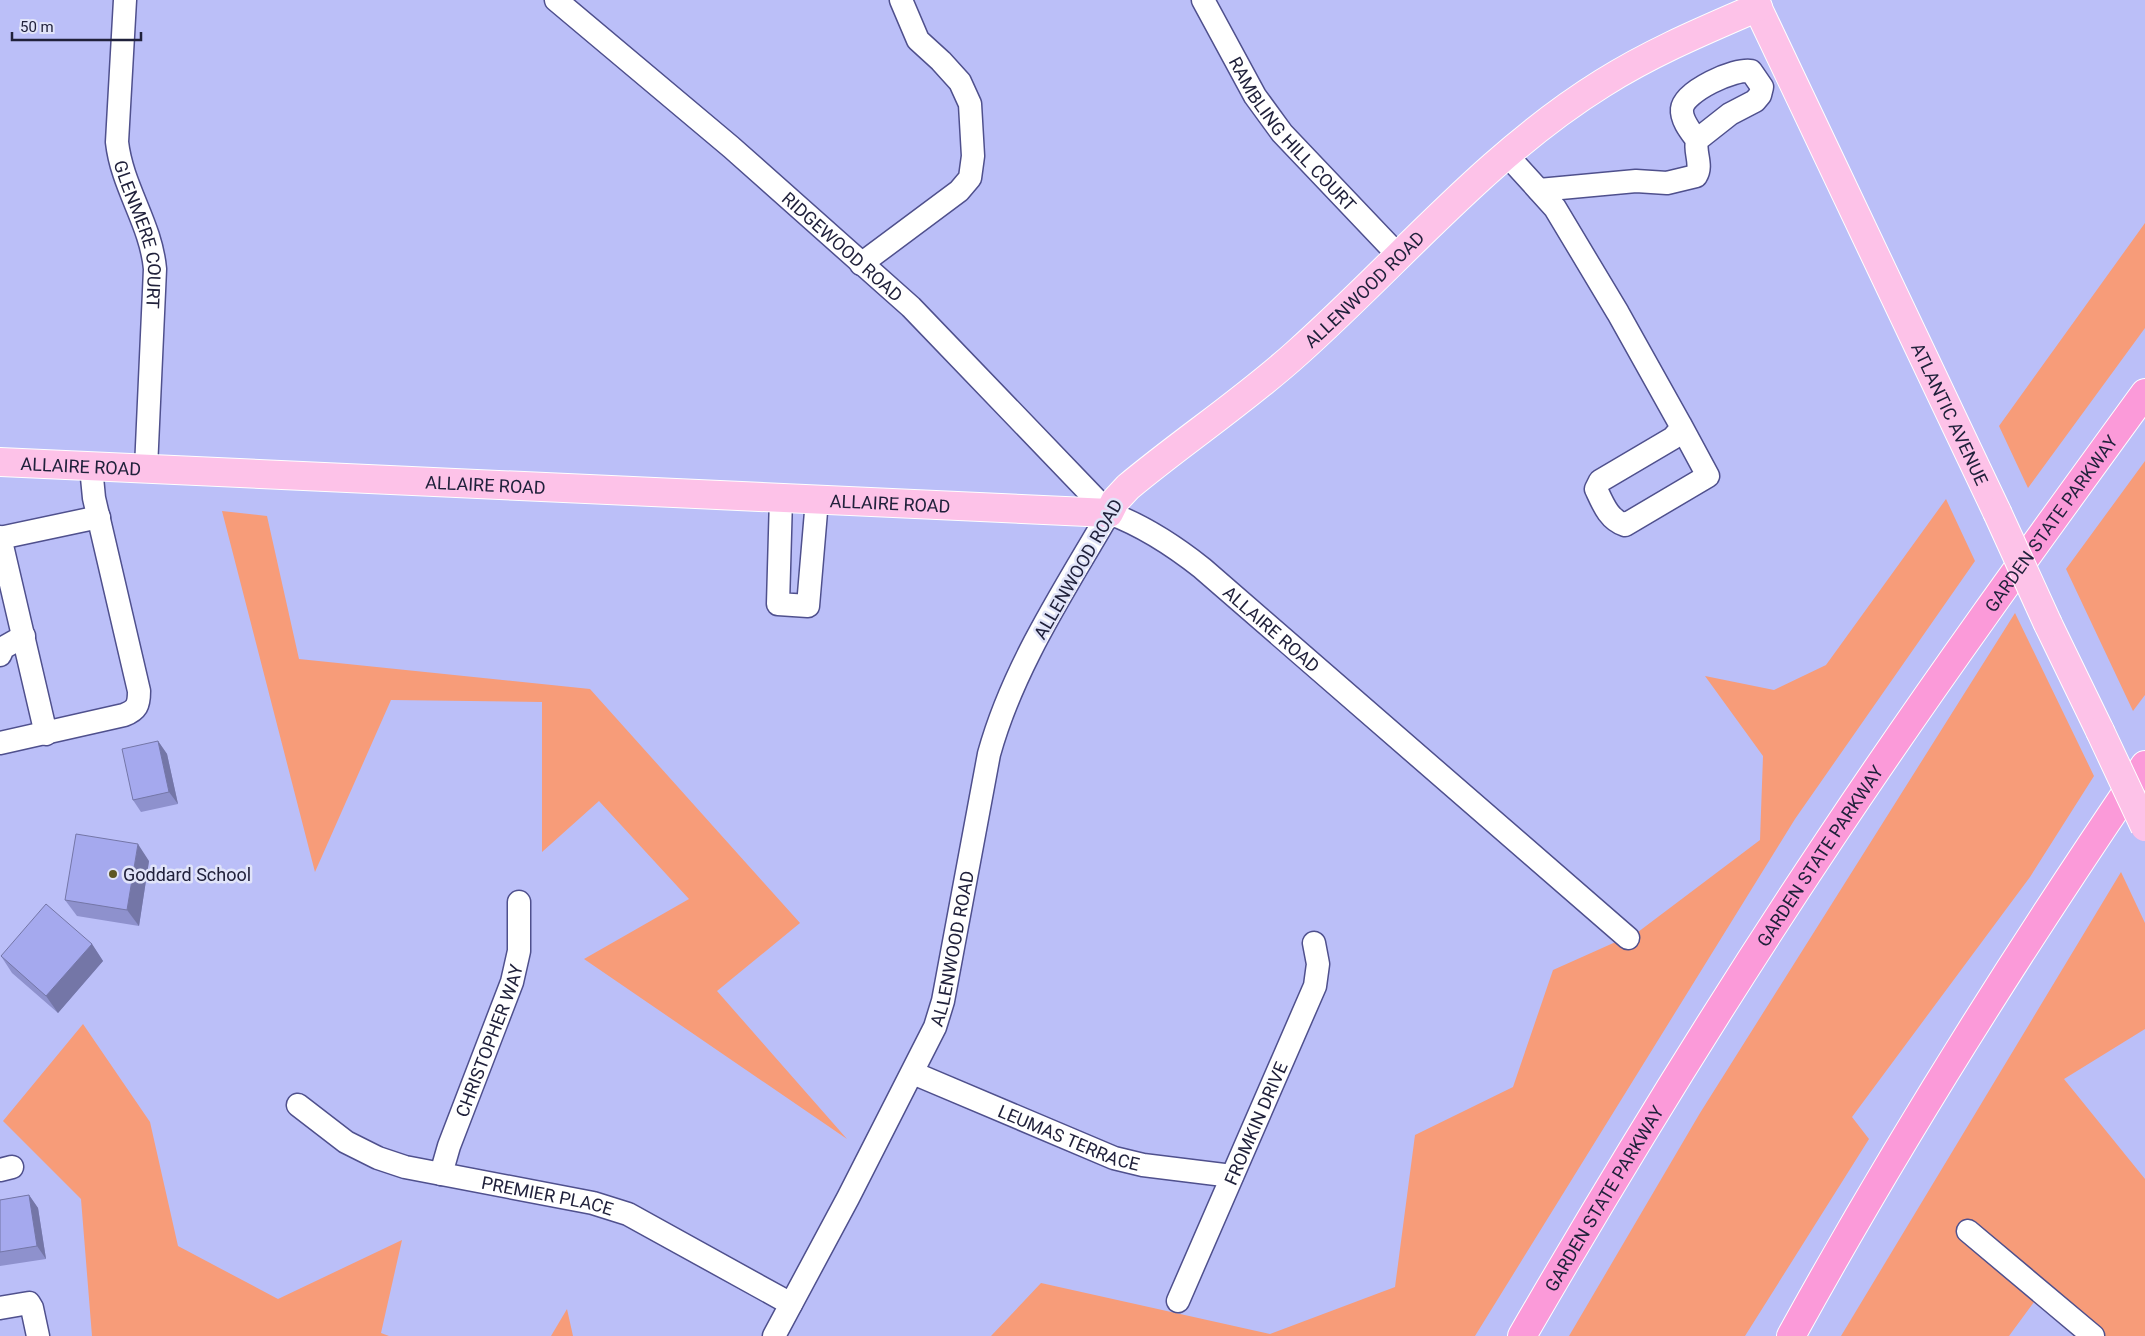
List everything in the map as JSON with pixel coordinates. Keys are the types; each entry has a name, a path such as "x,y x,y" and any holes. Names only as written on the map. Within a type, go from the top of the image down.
{"highway":[{"name":"GARDEN STATE PARKWAY","path":"1522,1336 1605,1193 1660,1104 1827,843 1974,628 2145,393"},
{"path":"1790,1336 1947,1070 2059,892 2145,765"}],"main road":[{"name":"ALLENWOOD ROAD","path":"1109,513 1115,500 1128,487 1295,355 1507,155 1562,111 1636,63 1756,3"},
{"name":"ATLANTIC AVENUE","path":"1756,3 2145,827"},
{"name":"ALLAIRE ROAD","path":"0,462 1109,513"}],"street":[{"name":"GLENMERE COURT","path":"125,0 117,142 119,162 150,236 156,269 146,468"},
{"name":"RIDGEWOOD ROAD","path":"556,0 731,147 860,264 912,307 1109,513"},
{"path":"860,264 959,191 970,178 973,156 970,104 960,82 918,40 901,0"},
{"name":"RAMBLING HILL COURT","path":"1202,0 1255,96 1282,133 1399,256"},
{"path":"1539,190 1636,181 1666,183 1688,180 1696,176 1700,170 1696,146 1697,140"},
{"path":"1507,155 1555,208 1579,246 1680,424 1708,476 1625,525 1616,523 1604,507 1596,489 1600,481 1673,438 1679,431 1680,424"},
{"path":"0,743 124,715 133,711 138,706 139,691 94,498 91,467"},
{"path":"781,498 778,604 808,606 817,500"},
{"name":"ALLAIRE ROAD","path":"1109,513 1135,522 1202,568 1628,938"},
{"name":"ALLENWOOD ROAD","path":"774,1336 913,1073 935,1027 943,1001 987,763 998,720 1021,667 1109,513"},
{"path":"46,734 0,538 99,517"},
{"path":"0,655 3,648 24,636"},
{"name":"CHRISTOPHER WAY","path":"442,1174 448,1146 512,982 519,951 519,902"},
{"name":"FROMKIN DRIVE","path":"1178,1301 1315,986 1318,964 1314,943"},
{"name":"LEUMAS TERRACE","path":"913,1073 1114,1158 1143,1165 1232,1176"},
{"name":"PREMIER PLACE","path":"298,1105 346,1142 396,1164 593,1203 628,1214 791,1304"},
{"path":"1968,1231 2093,1336"},
{"path":"0,1308 29,1303 32,1308 38,1336"}],"shaded area":[{"path":"2145,223 2145,328 2028,488 1999,426"},
{"path":"2145,461 2145,695 2133,711 2066,569"},
{"path":"1946,499 1975,561 1795,819 1475,1336 991,1336 1041,1283 1270,1334 1395,1287 1415,1135 1513,1087 1553,970 1638,932 1760,840 1763,756 1705,676 1774,690 1826,665"},
{"path":"222,511 267,516 299,659 590,689 800,923 717,991 847,1139 584,959 689,899 599,801 542,852 542,702 391,700 315,872"},
{"path":"2015,613 2094,776 2030,877 1852,1117 1869,1139 1745,1336 1569,1336 1700,1113"},
{"path":"2121,872 2145,923 2145,1029 2064,1079 2145,1179 2145,1336 2092,1336 2042,1291 2009,1336 1841,1336"},
{"path":"83,1024 150,1122 178,1246 278,1299 402,1240 381,1333 389,1336 92,1336 81,1199 3,1121"},
{"path":"567,1309 573,1336 551,1336"}],"building":[{"path":"158,741 169,792 133,800 122,749"},
{"path":"76,834 138,844 127,910 65,900"},
{"path":"46,904 92,944 46,996 1,956"},
{"path":"29,1195 37,1246 0,1252 0,1200"}],"place":[{"name":"Goddard School","path":"113,874"}]}
